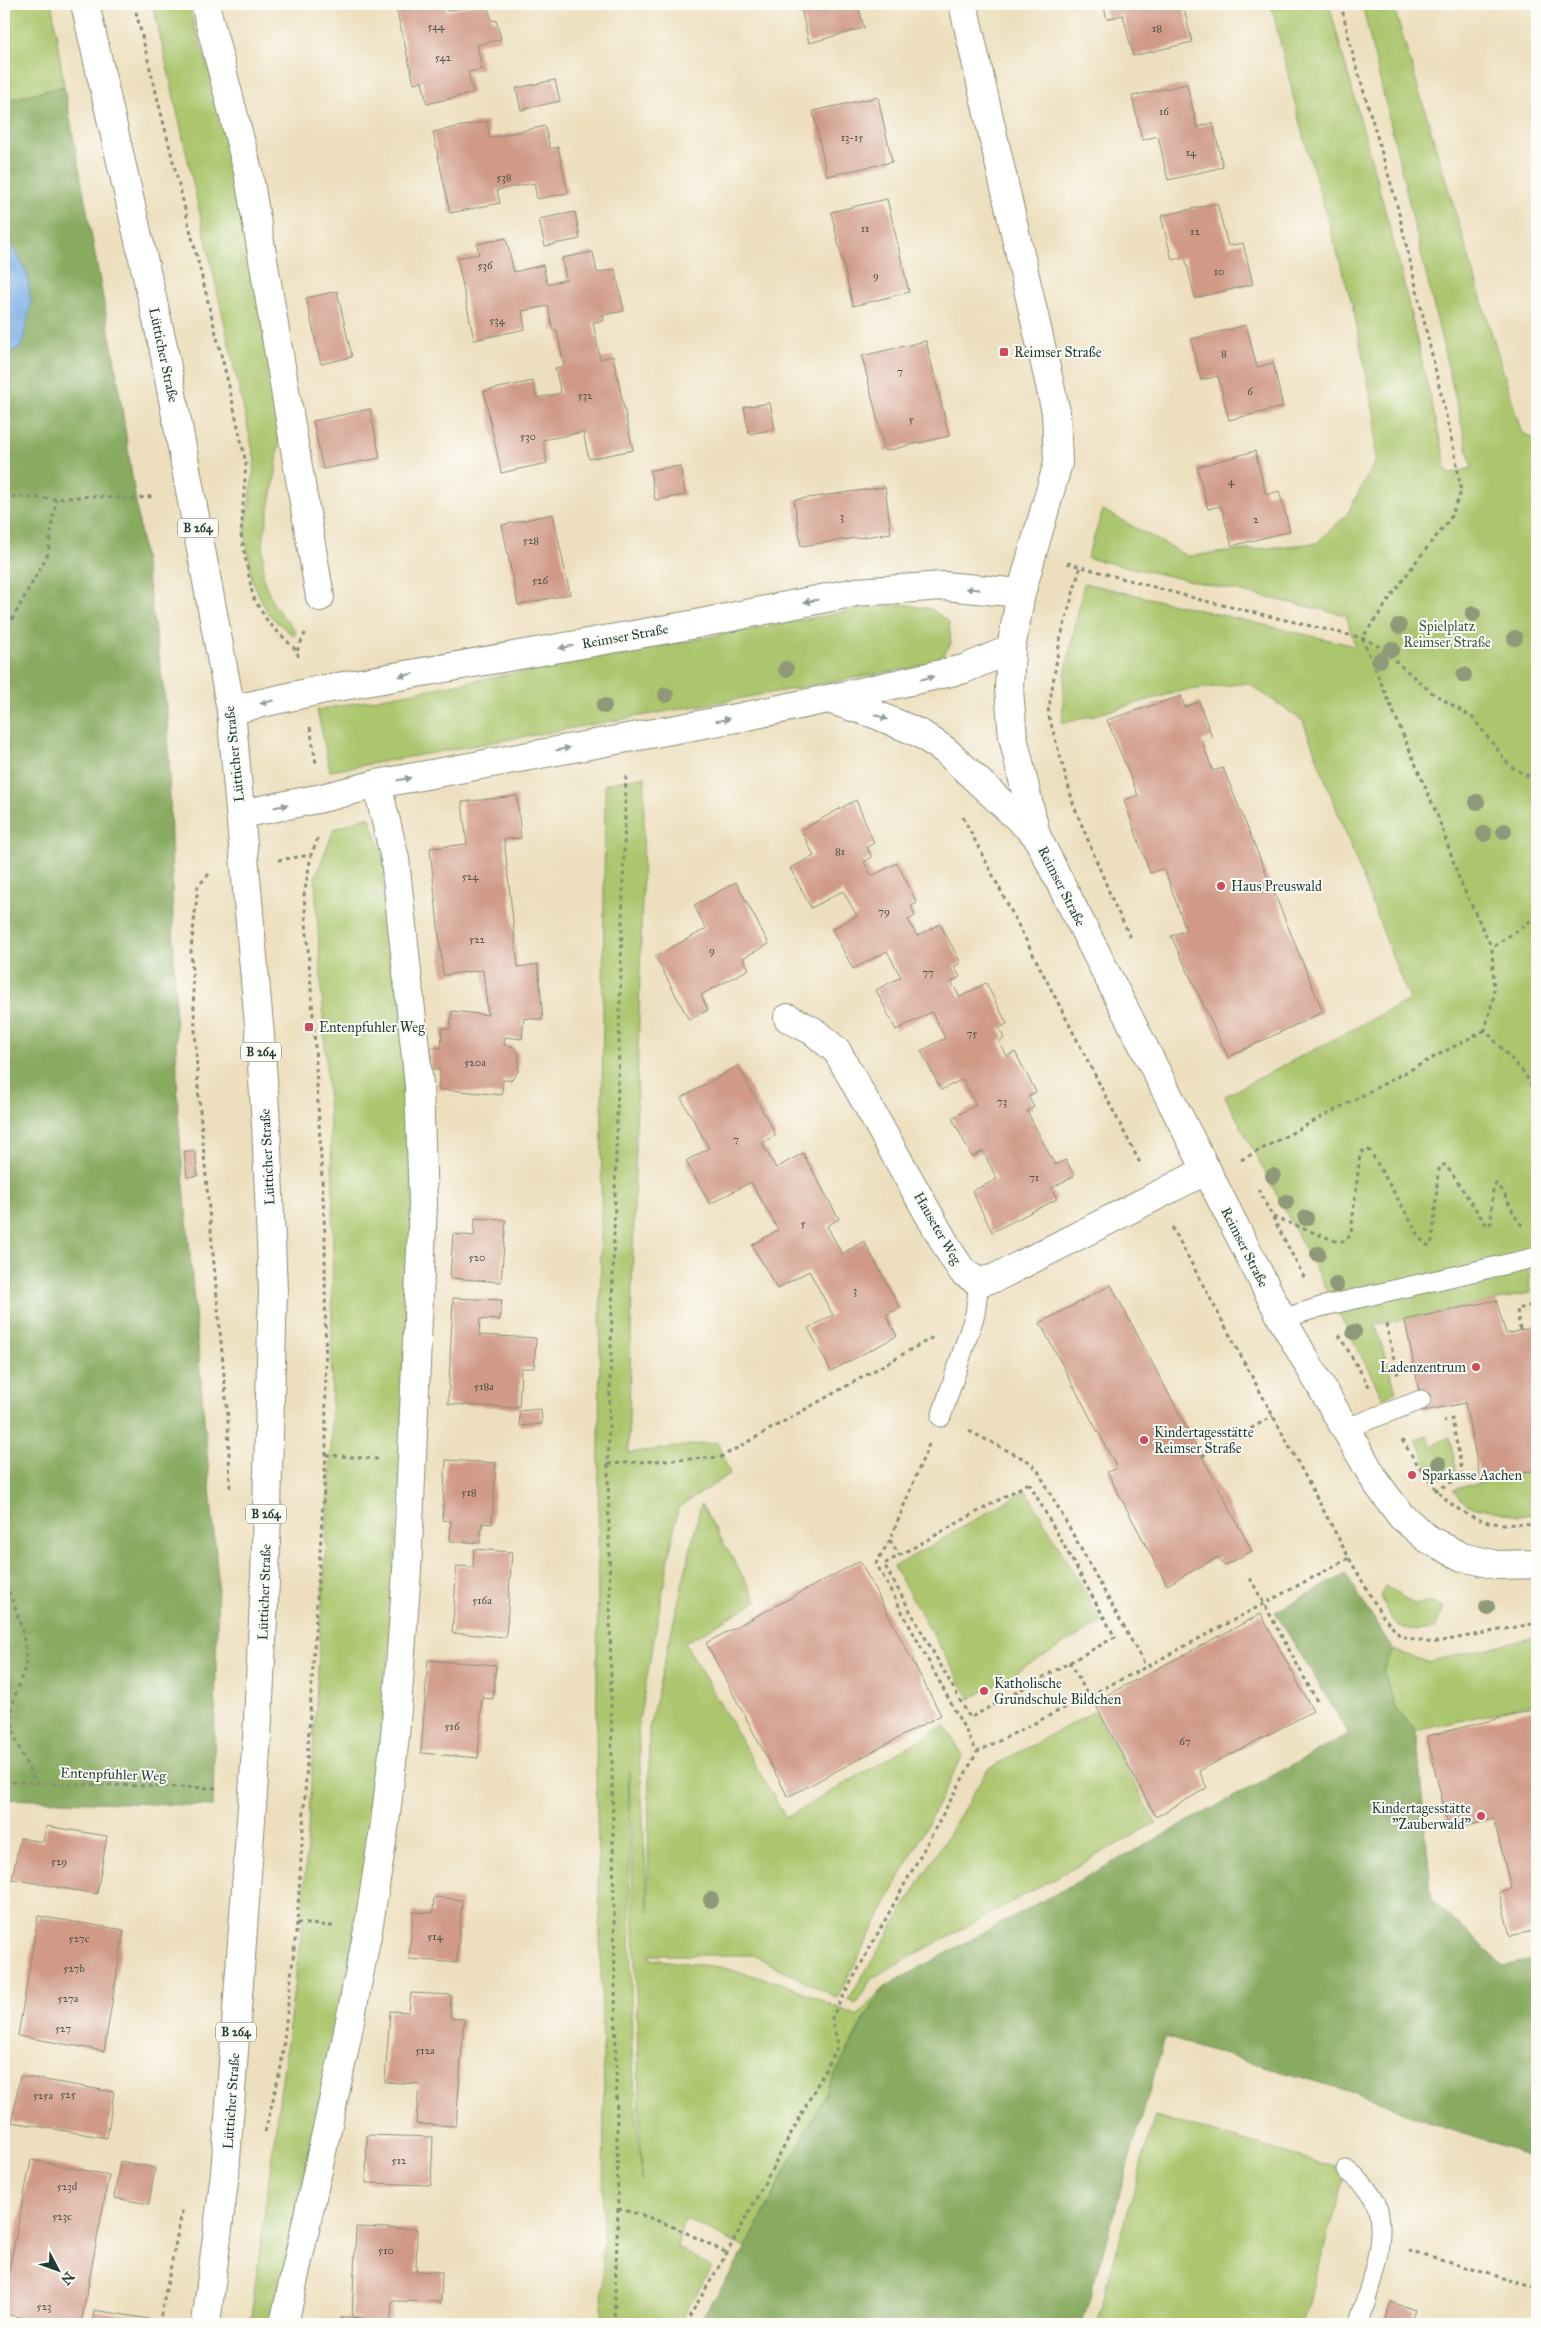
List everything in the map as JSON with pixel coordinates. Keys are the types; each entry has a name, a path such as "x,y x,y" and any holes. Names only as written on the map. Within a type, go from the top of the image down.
{"street":[{"name":"Lütticher Straße","path":"85,4 162,346 192,492 231,710 246,865 266,1124 272,1310 265,1581 254,1789 226,2173 206,2324"},
{"path":"205,4 248,171 320,597"},
{"name":"Reimser Straße","path":"963,4 1056,412 1058,463 1021,593 1011,649 1009,690 1013,737 1036,835 1282,1319 1376,1482 1401,1516 1428,1539 1462,1558 1497,1565 1537,1564"},
{"name":"Reimser Straße","path":"231,710 304,694 696,624 856,592 944,586 1021,593"},
{"name":"Reimser Straße","path":"241,814 322,798 377,784 742,717 828,699 964,669 1011,649"},
{"name":"Reimser Straße","path":"828,699 877,715 921,734 946,751 1036,835"},
{"path":"284,2324 343,2056 368,1930 385,1822 396,1726 407,1570 410,1461 423,1204 419,1086 395,859 377,784"},
{"name":"Hauseter Weg","path":"788,1018 813,1031 837,1050 963,1272 979,1282"},
{"path":"979,1282 995,1278 1207,1170"}],"lane":[{"path":"1282,1319 1320,1307 1537,1257"},
{"path":"941,1417 975,1314 979,1282"},
{"path":"1344,1429 1421,1400"},
{"path":"1346,2170 1362,2183 1374,2199 1379,2218 1380,2242 1359,2324"}],"path":[{"path":"134,4 229,386 246,463 241,535 253,597 268,622 297,651 322,798"},
{"path":"1341,4 1351,48 1396,201 1436,368 1456,459 1460,492 1450,519 1415,563 1362,638"},
{"path":"4,496 56,499 92,496 133,499 192,492"},
{"path":"4,634 48,554 56,499"},
{"path":"1132,941 1115,906 1074,806 1048,713 1060,640 1080,568 1201,600 1362,638 1376,645 1431,692 1473,718 1510,766 1537,781"},
{"path":"1243,1159 1485,1030 1494,995 1492,948 1460,881 1438,817 1362,638"},
{"path":"614,2324 618,2209 608,1464 628,737"},
{"path":"959,810 1156,1195 1348,1558 1381,1614 1400,1636 1432,1643 1537,1623"},
{"path":"230,1496 228,1419 198,1088 191,950 198,886 214,870 311,855 304,896 314,1028 325,1235 326,1454 297,1923 282,2067 264,2138"},
{"path":"1492,948 1537,916"},
{"path":"1485,1030 1524,1073 1537,1094"},
{"path":"1273,1217 1336,1241 1346,1241 1351,1232 1360,1154 1365,1149 1370,1151 1424,1244 1430,1246 1433,1238 1438,1172 1441,1165 1446,1165 1487,1226 1491,1223 1493,1188 1496,1184 1502,1189 1515,1217 1523,1227 1529,1229"},
{"path":"1238,1150 1247,1168"},
{"path":"1256,1184 1320,1307 1333,1323 1385,1413 1435,1491 1458,1510 1493,1523 1537,1525"},
{"path":"1520,1330 1517,1309 1537,1304"},
{"path":"608,1464 721,1457 975,1314"},
{"path":"1202,1456 1274,1416"},
{"path":"977,1752 876,1563 890,1540 941,1417 1028,1461 1038,1471 1146,1667"},
{"path":"326,1454 410,1461"},
{"path":"1435,1491 1463,1476"},
{"path":"1029,1483 1115,1637 970,1718 884,1564 899,1555 1029,1483"},
{"path":"890,1540 899,1555"},
{"path":"685,2324 727,2253 838,2046 832,2016 977,1752 1146,1667 1348,1558"},
{"path":"1250,1578 1318,1704"},
{"path":"4,1585 10,1592 18,1616 26,1658 13,1699 12,1725 20,1750 36,1783"},
{"path":"1069,1662 1089,1696"},
{"name":"Entenpfuhler Weg","path":"4,1782 222,1788"},
{"path":"618,2209 642,2214 682,2230 727,2253"},
{"path":"1380,2242 1537,2288"}],"green space":[{"path":"4,4 52,4 64,86 4,101"},
{"path":"153,4 187,4 213,82 235,172 280,423 276,472 263,541 263,579 274,606 296,631 294,636 268,614 252,579 245,532 255,460"},
{"name":"Spielplatz Reimser Straße","path":"1271,4 1329,4 1397,255 1448,474 1472,468 1362,4 1393,4 1521,431 1537,442 1537,1229 1528,1259 1530,1293 1405,1320 1375,1324 1396,1391 1383,1398 1225,1096 1409,1000 1303,721 1248,683 1181,691 1062,724 1064,680 1084,583 1355,646 1346,615 1087,558 1103,510 1187,556 1317,543 1347,514 1375,462 1375,419 1353,307 1301,128"},
{"path":"64,86 116,368 168,719 178,1115 218,1579 213,1806 4,1799 4,356 22,346 27,273 4,230 4,101"},
{"path":"902,604 931,609 949,622 951,644 938,661 911,668 330,771 317,710 860,609"},
{"path":"645,776 628,1453 717,1442 730,1474 678,1508 638,1726 648,1912 649,1728 701,1504 757,1601 685,1643 786,1818 945,1725 963,1756 837,1998 753,1955 651,1955 651,1959 720,1967 785,1984 857,2016 884,1987 859,2028 746,2248 684,2218 677,2247 712,2267 679,2324 602,2324 604,2095 596,1776 605,784","holes":["629,1772 642,2180 632,2053"]},
{"path":"369,816 385,862 401,990 413,1205 401,1463 378,1822 273,2324 250,2324 302,1927 331,1459 333,1183 315,878 334,829"},
{"path":"1427,1435 1431,1446 1449,1437 1457,1470 1435,1480 1416,1439"},
{"path":"1537,1470 1537,1513 1518,1516 1467,1505 1453,1490 1481,1482"},
{"path":"1026,1490 1102,1622 970,1699 894,1567"},
{"path":"1346,1574 1393,1650 1383,1673 1396,1708 1416,1731 1432,1901 1503,1965 1537,1960 1537,2158 1427,2122 1368,2097 1165,2037 1082,2324 696,2324 731,2273 752,2237 843,2058 884,1987 1349,1734 1275,1612"},
{"path":"1385,1586 1414,1604 1431,1603 1444,1607 1435,1628 1424,1630 1406,1629 1394,1621 1380,1596"},
{"path":"1537,1637 1537,1703 1416,1731 1396,1708 1383,1673 1393,1650 1427,1662"},
{"path":"1095,1711 1156,1823 872,1978 856,2004 848,2000 988,1769"},
{"path":"1155,2116 1346,2170 1302,2324 1096,2324"}],"water":[{"path":"4,230 27,273 31,302 22,346 4,356"}],"building":[{"path":"395,4 446,4 447,11 477,4 487,4 492,21 496,20 501,39 477,45 482,69 468,72 473,93 427,104 422,81 414,83"},
{"path":"800,4 858,4 864,28 809,43"},
{"path":"1103,4 1183,4 1192,42 1133,56 1123,15 1107,19"},
{"path":"555,80 560,101 521,110 516,88"},
{"path":"1187,84 1197,127 1213,123 1223,167 1168,180 1158,136 1142,140 1132,96"},
{"path":"878,97 892,162 827,176 813,111"},
{"path":"487,121 490,138 545,126 550,149 558,147 568,193 537,199 534,183 497,190 500,203 450,213 433,132"},
{"path":"887,199 909,292 853,306 831,212"},
{"path":"1217,203 1228,246 1243,243 1253,284 1195,298 1185,257 1172,260 1161,216"},
{"path":"575,212 580,239 545,246 539,219"},
{"path":"506,238 514,272 543,265 547,284 566,280 562,258 593,252 597,273 615,269 624,311 603,315 604,321 593,322 600,359 613,356 633,450 589,459 583,432 543,440 547,463 501,473 484,391 533,381 537,398 561,393 555,368 564,366 557,330 553,331 548,306 522,311 525,329 474,340 457,258 479,254 477,244"},
{"path":"337,291 352,357 321,364 306,298"},
{"path":"1246,325 1257,367 1273,363 1283,407 1229,420 1218,376 1201,380 1191,339"},
{"path":"926,341 949,436 885,451 862,356"},
{"path":"770,403 775,429 749,434 744,407"},
{"path":"370,409 380,458 323,469 313,421"},
{"path":"1255,451 1266,495 1279,491 1290,531 1232,546 1221,506 1208,509 1197,467"},
{"path":"680,466 685,495 655,500 650,470"},
{"path":"885,487 891,533 801,546 794,500"},
{"path":"553,514 570,594 518,605 502,525"},
{"name":"Haus Preuswald","path":"1181,696 1185,707 1199,702 1212,737 1202,741 1213,771 1223,768 1323,1012 1228,1057 1171,936 1186,930 1164,868 1150,873 1124,800 1138,795 1107,720"},
{"path":"517,796 521,838 504,839 518,967 538,964 543,1020 524,1018 522,1039 505,1037 504,1045 512,1046 519,1054 518,1072 511,1080 503,1080 502,1095 438,1089 440,1070 430,1069 432,1047 441,1048 442,1028 450,1029 452,1011 488,1015 483,970 443,975 430,848 467,844 462,802"},
{"path":"856,800 874,843 867,847 872,857 864,862 872,876 897,863 917,903 911,906 915,916 908,920 917,936 940,924 961,963 954,966 960,977 951,982 960,997 986,983 1007,1024 999,1028 1004,1038 999,1042 1007,1056 1015,1052 1036,1092 1028,1096 1034,1107 1027,1111 1055,1165 1066,1160 1074,1176 1051,1188 1057,1199 992,1232 972,1191 997,1179 983,1151 972,1157 952,1118 976,1105 963,1079 941,1090 921,1051 945,1038 932,1012 896,1030 876,990 901,977 887,951 853,969 832,929 857,916 843,891 811,908 790,868 814,856 801,830"},
{"path":"736,882 769,944 743,958 749,969 701,995 708,1010 689,1020 655,956 706,929 694,905"},
{"path":"738,1066 776,1135 762,1143 776,1168 803,1153 839,1219 827,1226 842,1254 864,1241 900,1308 886,1315 897,1336 831,1371 808,1328 833,1315 809,1271 777,1289 752,1245 778,1230 751,1182 710,1204 686,1161 709,1148 681,1098"},
{"path":"184,1151 195,1151 198,1176 187,1177"},
{"path":"475,1218 506,1220 501,1282 450,1278 453,1234 474,1236"},
{"path":"1111,1285 1252,1551 1224,1566 1218,1557 1167,1585 1107,1472 1117,1468 1040,1323"},
{"path":"453,1298 502,1300 500,1320 480,1319 479,1335 536,1338 534,1368 521,1368 519,1408 448,1404"},
{"name":"Ladenzentrum","path":"1496,1300 1506,1334 1537,1326 1537,1470 1481,1482 1465,1403 1423,1411 1405,1320"},
{"path":"541,1409 542,1424 520,1426 519,1411"},
{"path":"446,1460 496,1463 492,1524 482,1523 480,1543 450,1541 451,1521 442,1520"},
{"path":"474,1549 512,1552 506,1637 452,1633 457,1566 473,1567"},
{"path":"860,1561 941,1715 788,1797 706,1643"},
{"path":"1261,1614 1313,1711 1199,1771 1207,1788 1156,1817 1094,1702"},
{"path":"428,1660 496,1665 493,1699 482,1698 478,1758 421,1753"},
{"path":"1537,1709 1537,1930 1510,1936 1499,1892 1511,1889 1494,1819 1449,1830 1427,1736"},
{"path":"46,1826 107,1836 97,1894 12,1879 20,1838 43,1842"},
{"path":"434,1897 462,1900 457,1963 409,1959 413,1912 433,1913"},
{"path":"38,1916 124,1930 104,2051 18,2036"},
{"path":"411,1993 451,1995 450,2018 464,2019 456,2126 416,2124 419,2084 385,2082 390,2011 409,2012"},
{"path":"20,2076 114,2092 107,2138 12,2122"},
{"path":"367,2135 433,2137 431,2185 366,2183"},
{"path":"31,2160 109,2175 81,2324 60,2324 4,2314 4,2295"},
{"path":"120,2161 155,2168 149,2204 114,2198"},
{"path":"356,2227 417,2229 416,2271 442,2272 441,2302 392,2301 391,2320 380,2320 380,2324 340,2324 340,2318 366,2319 352,2317"},
{"path":"1391,2302 1415,2310 1410,2324 1383,2324"},
{"path":"94,2310 149,2319 148,2324 92,2324"}],"place":[{"name":"Reimser Straße","path":"1004,352"},
{"name":"Haus Preuswald","path":"1221,886"},
{"name":"Entenpfuhler Weg","path":"309,1027"},
{"name":"Ladenzentrum","path":"1476,1367"},
{"name":"Kindertagesstätte Reimser Straße","path":"1144,1440"},
{"name":"Sparkasse Aachen","path":"1412,1475"},
{"name":"Katholische Grundschule Bildchen","path":"984,1691"},
{"name":"Kindertagesstätte \"Zauberwald\"","path":"1481,1816"}]}
